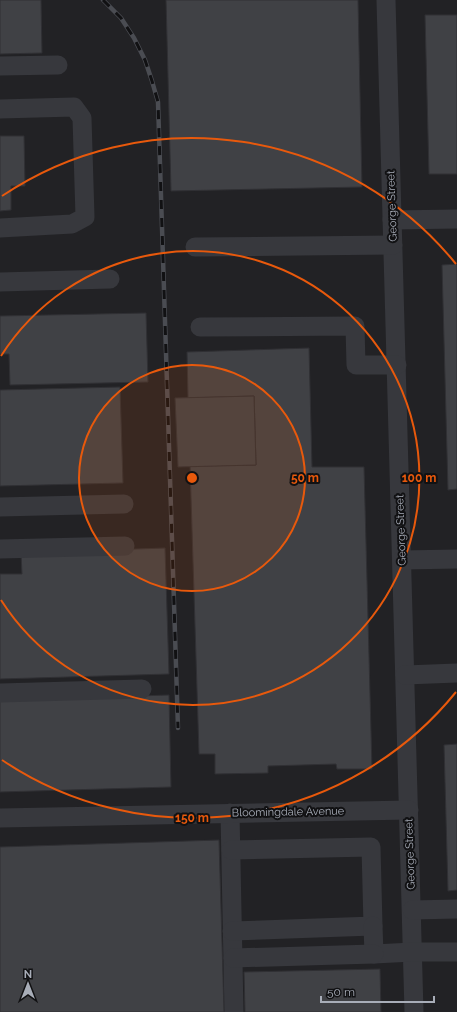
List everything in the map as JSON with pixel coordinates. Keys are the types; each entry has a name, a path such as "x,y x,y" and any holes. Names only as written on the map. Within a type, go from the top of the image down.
{"street":[{"name":"George Street","path":"386,0 414,1012"},
{"path":"0,66 58,65"},
{"path":"0,109 74,107 82,118 85,218 72,224 0,228"},
{"path":"392,220 457,219"},
{"path":"195,247 393,245"},
{"path":"0,282 110,279"},
{"path":"200,327 355,326 356,365 396,365"},
{"path":"0,507 124,504"},
{"path":"0,549 125,546"},
{"path":"402,560 457,559"},
{"path":"405,675 457,673"},
{"path":"0,693 142,689"},
{"name":"Bloomingdale Avenue","path":"0,818 409,810"},
{"path":"230,814 234,1012"},
{"path":"230,850 371,847 374,954"},
{"path":"412,910 457,909"},
{"path":"232,930 373,926"},
{"path":"233,958 457,952"}],"shaded area":[{"path":"0,0 457,0 457,1012 0,1012"}],"building":[{"path":"0,0 41,0 42,53 0,54"},
{"path":"166,0 358,0 362,187 171,191"},
{"path":"425,15 457,15 457,174 429,174"},
{"path":"0,136 24,136 25,186 11,186 11,210 0,211"},
{"path":"457,264 457,489 448,490 442,265"},
{"path":"146,313 148,382 10,385 9,354 0,354 0,316"},
{"path":"309,348 312,467 364,467 372,769 337,769 336,764 268,766 268,773 215,774 215,754 199,754 190,466 256,465 254,396 188,398 187,352"},
{"path":"120,387 123,483 0,486 0,390"},
{"path":"254,396 256,465 178,467 175,398"},
{"path":"165,548 169,674 0,679 0,574 22,574 21,553"},
{"path":"169,695 171,787 0,792 0,700"},
{"path":"457,744 457,890 448,891 444,745"},
{"path":"219,840 224,1012 0,1012 0,847"},
{"path":"380,969 381,1012 245,1012 244,972"}],"railway":[{"path":"103,0 121,18 134,38 145,60 158,102 178,728"}]}
